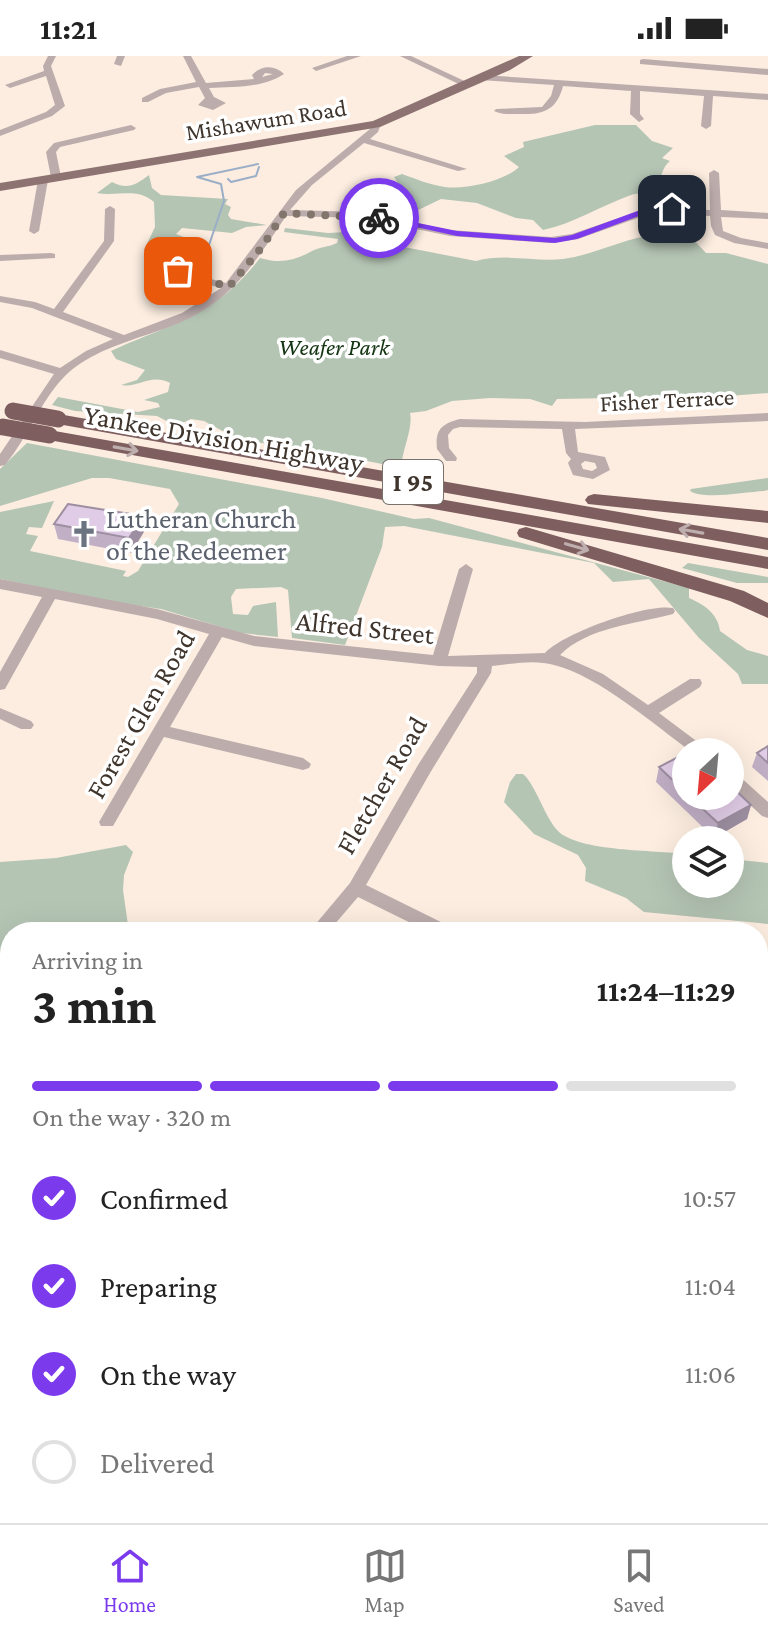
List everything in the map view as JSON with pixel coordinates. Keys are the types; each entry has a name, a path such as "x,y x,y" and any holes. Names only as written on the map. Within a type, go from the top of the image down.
{"highway":[{"name":"Yankee Division Highway","path":"4,418 366,482 768,544"},
{"name":"Yankee Division Highway","path":"366,482 768,563"},
{"path":"366,482 768,517"},
{"path":"366,482 745,599 768,611"}],"main road":[{"name":"Mishawum Road","path":"0,187 376,124 527,56"}],"street":[{"path":"0,133 59,107 60,100 47,63 52,56"},
{"path":"187,56 210,99"},
{"path":"316,68 357,56"},
{"path":"404,56 468,85"},
{"path":"639,119 635,114 643,59 768,72"},
{"path":"10,85 49,72"},
{"path":"483,78 768,97"},
{"path":"145,100 162,92 259,80"},
{"path":"499,111 549,108 556,102 559,84"},
{"path":"706,126 709,94"},
{"path":"0,461 26,431 62,372 87,356 191,313 229,287 299,194 376,129 376,124"},
{"path":"34,231 49,178 51,152 57,145 131,128"},
{"path":"363,140 462,169"},
{"path":"714,173 716,229 721,235 768,246"},
{"path":"57,313 109,241 110,209"},
{"path":"284,213 363,215 457,234 555,240 574,237 651,210 768,216"},
{"path":"0,258 51,256"},
{"path":"169,266 188,276 229,287"},
{"path":"0,299 32,304 125,340"},
{"path":"0,354 62,372"},
{"name":"Fisher Terrace","path":"451,458 443,449 442,436 446,428 456,424 568,426 768,417"},
{"name":"Fisher Terrace","path":"568,426 572,453 578,459"},
{"path":"439,661 466,569"},
{"name":"Alfred Street","path":"0,584 163,615 217,633 254,641 439,661 549,658 585,670 684,738"},
{"path":"0,685 51,593"},
{"path":"549,658 557,648 575,638 668,611"},
{"name":"Forest Glen Road","path":"107,822 217,633"},
{"name":"Fletcher Road","path":"327,922 356,888 424,769 484,673 485,662"},
{"path":"649,712 695,683"},
{"path":"0,713 26,725"},
{"path":"160,730 303,764"},
{"path":"744,790 768,812"},
{"path":"356,888 425,922"}],"green space":[{"path":"595,125 636,125 652,141 673,148 662,158 670,161 657,184 649,190 543,230 533,220 516,218 477,203 441,199 414,212 407,210 406,200 392,192 398,183 394,177 402,174 453,188 495,180 519,167 504,156 524,147 523,142"},
{"path":"149,175 152,188 161,195 228,199 225,204 231,207 228,215 231,219 267,225 246,227 232,233 182,228 176,234 194,241 184,246 159,244 150,251 144,250 155,227 154,202 134,194 97,193 112,182 131,185"},
{"name":"Weafer Park","path":"681,213 692,216 689,235 706,253 726,253 768,264 768,393 557,399 552,406 530,399 452,401 426,411 410,413 402,461 387,465 288,445 261,443 228,434 204,421 191,419 176,426 157,416 75,411 52,405 58,397 138,412 160,407 158,403 144,400 168,392 170,383 151,380 121,385 137,380 145,370 116,359 111,351 210,306 243,278 260,258 274,261 293,259 337,243 338,239 284,232 285,228 328,233 370,231 363,239 476,261 497,258 552,260 647,236 677,235 685,229"},
{"path":"27,443 322,498 414,519 429,518 689,588 689,598 710,611 720,631 747,650 768,656 768,684 742,684 738,674 699,638 649,579 613,582 594,563 404,526 385,527 382,547 345,645 292,638 288,590 281,587 236,589 231,597 233,614 248,615 253,606 276,602 278,637 241,633 161,609 0,579 0,512 54,501 42,528 29,527 26,534 38,536 30,551 126,571 123,576 128,577 138,571 179,504 170,489 92,478 0,506 0,469"},
{"path":"768,478 768,490 764,491 714,495 690,491 691,489"},
{"path":"688,563 768,577 768,583 737,583 682,568"},
{"path":"516,774 523,774 553,825 568,838 619,849 672,853 672,898 744,898 744,860 768,863 768,922 644,912 626,898 585,881 586,868 578,855 534,834 504,802 510,782"},
{"path":"126,845 133,852 124,875 128,922 0,922 0,862 56,858"}],"building":[{"path":"68,504 143,516 129,538 54,524"},
{"path":"768,746 768,763 757,753"},
{"path":"672,760 672,780 659,767"},
{"path":"704,810 742,810 718,823"}],"waterway":[{"path":"209,245 224,201 221,184 197,177 258,164"},
{"path":"228,179 231,182 256,176 259,167"}],"way so far":[{"path":"178,271 229,287 262,247 284,213 379,218"}],"place":[{"name":"Lutheran Church of the Redeemer","path":"84,534"}],"route":[{"path":"379,218 457,234 555,240 574,237 646,211 672,209"}]}
